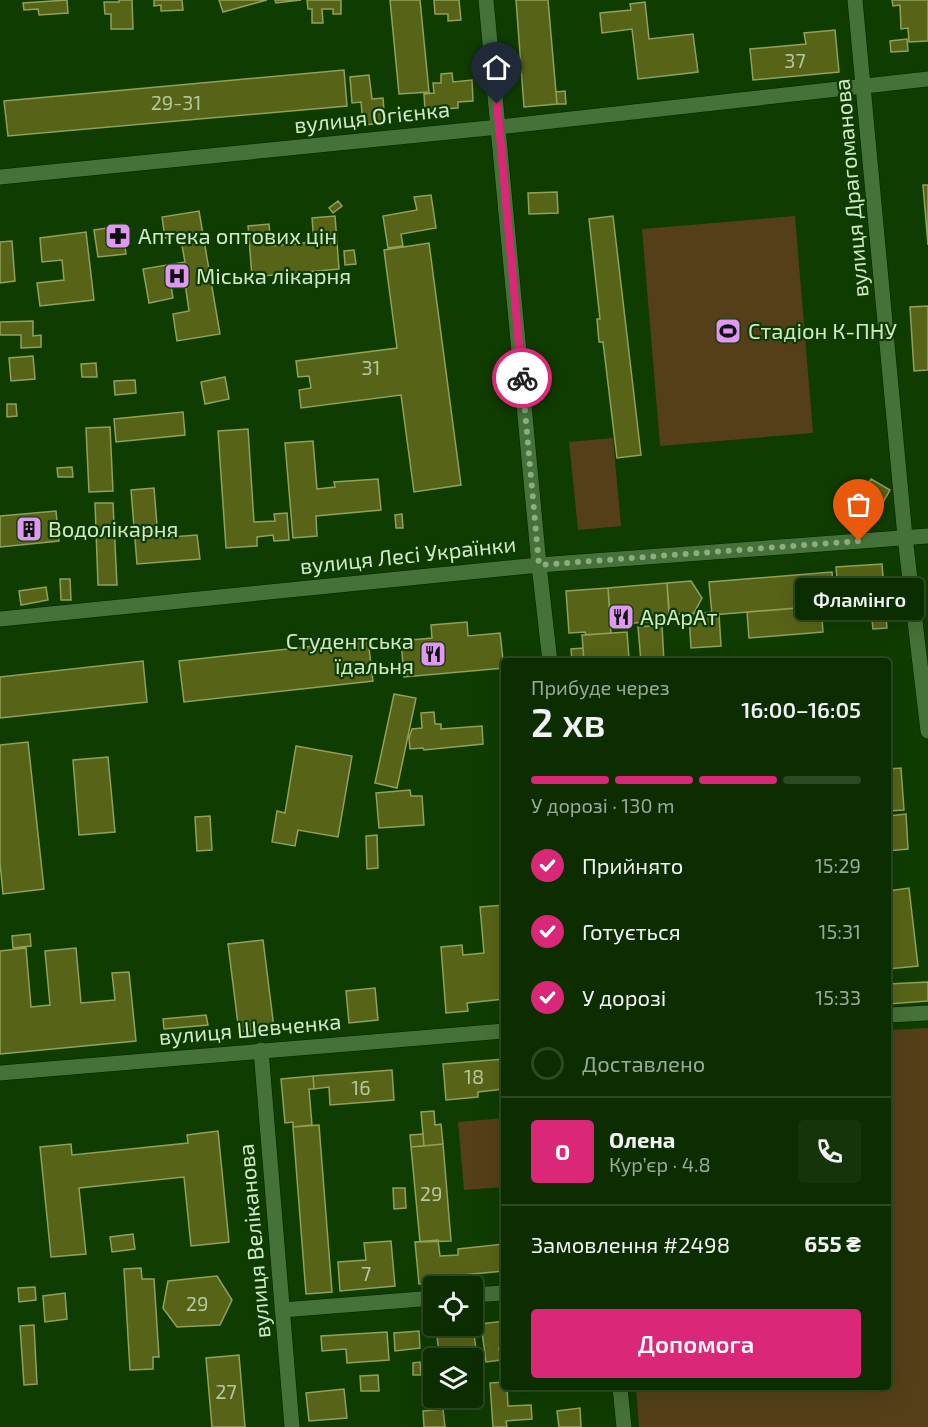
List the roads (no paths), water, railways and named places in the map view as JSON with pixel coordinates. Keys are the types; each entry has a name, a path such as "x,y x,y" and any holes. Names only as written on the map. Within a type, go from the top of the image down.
{"street":[{"path":"486,0 550,658"},
{"name":"вулиця Драгоманова","path":"855,0 905,537 928,731"},
{"name":"вулиця Огієнка","path":"0,177 499,127 928,79"},
{"name":"вулиця Лесі Українки","path":"0,619 539,565 928,536"},
{"path":"891,1015 928,1013"},
{"name":"вулиця Шевченка","path":"0,1073 501,1031"},
{"name":"вулиця Веліканова","path":"261,1050 292,1427"},
{"path":"483,1294 501,1293"},
{"path":"282,1310 423,1299"},
{"path":"620,1390 624,1427"}],"place":[{"name":"Аптека оптових цін","path":"118,236"},
{"name":"Міська лікарня","path":"177,276"},
{"name":"Стадіон К-ПНУ","path":"728,331"},
{"name":"Водолікарня","path":"29,529"},
{"name":"Фламінго","path":"859,541"},
{"name":"АрАрАт","path":"621,617"},
{"name":"Студентська їдальня","path":"433,654"}]}
